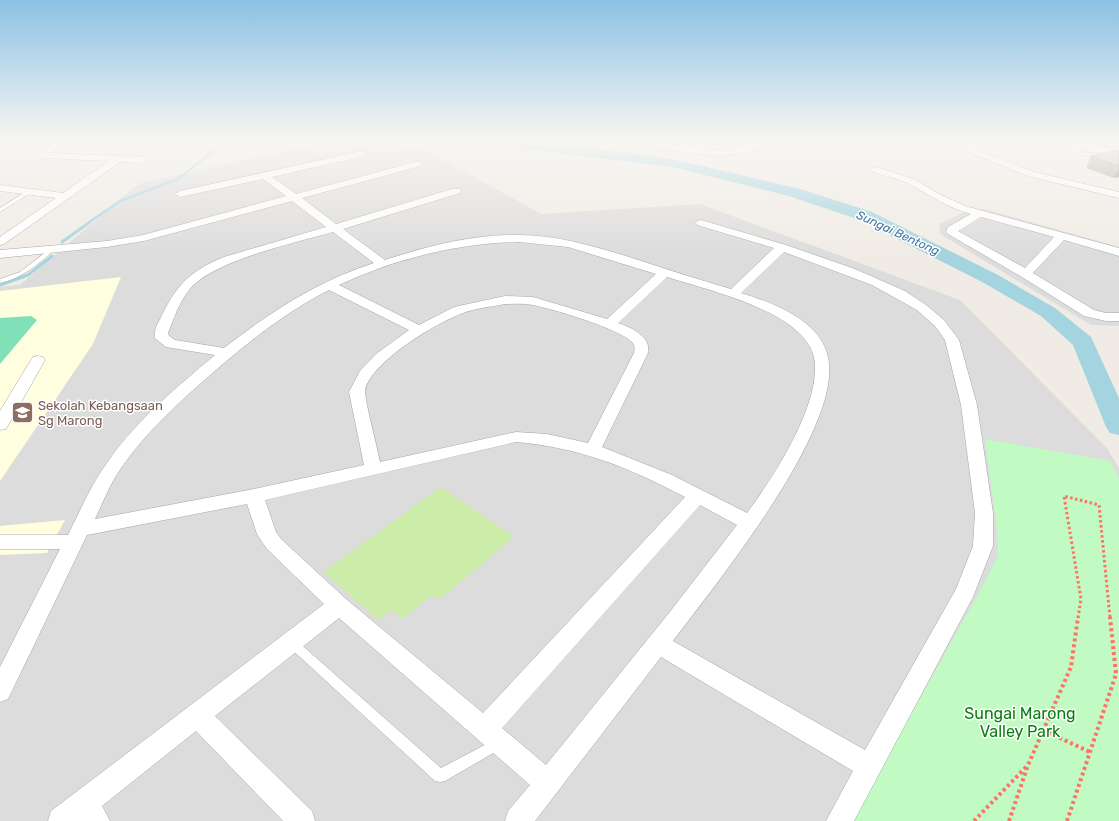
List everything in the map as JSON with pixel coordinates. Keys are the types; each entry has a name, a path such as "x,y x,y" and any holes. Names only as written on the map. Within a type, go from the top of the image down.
{"street":[{"path":"0,242 90,178"},
{"path":"180,194 249,178"},
{"path":"268,178 383,264"},
{"path":"0,254 51,250 144,238 366,178"},
{"path":"905,178 933,195 979,214 1062,235 1119,252"},
{"path":"1049,178 1119,195"},
{"path":"0,188 64,196"},
{"path":"227,353 171,344 162,338 163,328 176,300 186,284 199,273 218,264 456,191"},
{"path":"979,214 956,226 952,229 952,232 1026,274 1035,281 1089,313 1119,318"},
{"path":"701,223 782,247 856,274 908,299 939,320 952,340 969,405 984,513 983,546 966,591 839,821"},
{"path":"1026,274 1062,235"},
{"path":"0,691 105,479 120,454 158,412 227,353 303,300 329,285 383,264 446,246 509,238 538,239 569,244 665,272 733,294 761,305 801,326 811,335 822,356 822,370 819,389 800,440 786,467 750,523 658,644 518,821"},
{"path":"733,294 782,247"},
{"path":"610,324 665,272"},
{"path":"329,285 419,330"},
{"path":"373,468 357,392 365,374 381,357 419,330 459,310 513,300 533,301 610,324 633,335 639,340 642,347 641,353 593,449"},
{"path":"0,425 38,360"},
{"path":"0,542 77,536 373,468 516,437 536,437 593,449 617,458 750,523"},
{"path":"254,496 267,534 274,544 339,605 547,783"},
{"path":"492,736 697,496"},
{"path":"61,821 91,813 199,717 339,605"},
{"path":"658,644 869,766"},
{"path":"199,717 302,821"}],"lane":[{"path":"0,210 28,192"},
{"path":"0,281 24,274 51,250"},
{"path":"292,643 440,776 492,736"}],"path":[{"path":"1009,821 1028,764 1071,667 1082,599 1064,496 1098,505 1116,674 1066,821"},
{"path":"1043,730 1090,752"},
{"path":"974,821 1028,764"}],"shaded area":[{"path":"163,178 477,178 541,214 700,204 960,300 1107,448 1119,468 1119,821 0,821 0,287 20,285 138,184"},
{"path":"971,209 985,209 1119,247 1119,326 1091,325 940,234 939,224"},
{"name":"Sekolah Kebangsaan Sg Marong","path":"121,277 93,344 0,481 0,291"},
{"path":"65,520 47,553 0,555 0,526"}],"green space":[{"path":"31,316 37,320 0,364 0,318"},
{"name":"Sungai Marong Valley Park","path":"985,439 1110,461 1119,478 1119,821 854,821 873,782 979,593 998,556 997,528"},
{"path":"441,487 514,537 439,600 432,595 403,619 391,610 378,620 323,572"}],"waterway":[{"path":"88,223 120,201 179,178"},
{"name":"Sungai Bentong","path":"736,178 794,192 866,216 991,279 1048,312 1083,342 1119,427"},
{"path":"62,242 90,222"},
{"path":"0,285 28,275 52,256"}],"place":[{"name":"Sekolah Kebangsaan Sg Marong","path":"23,412"}]}
